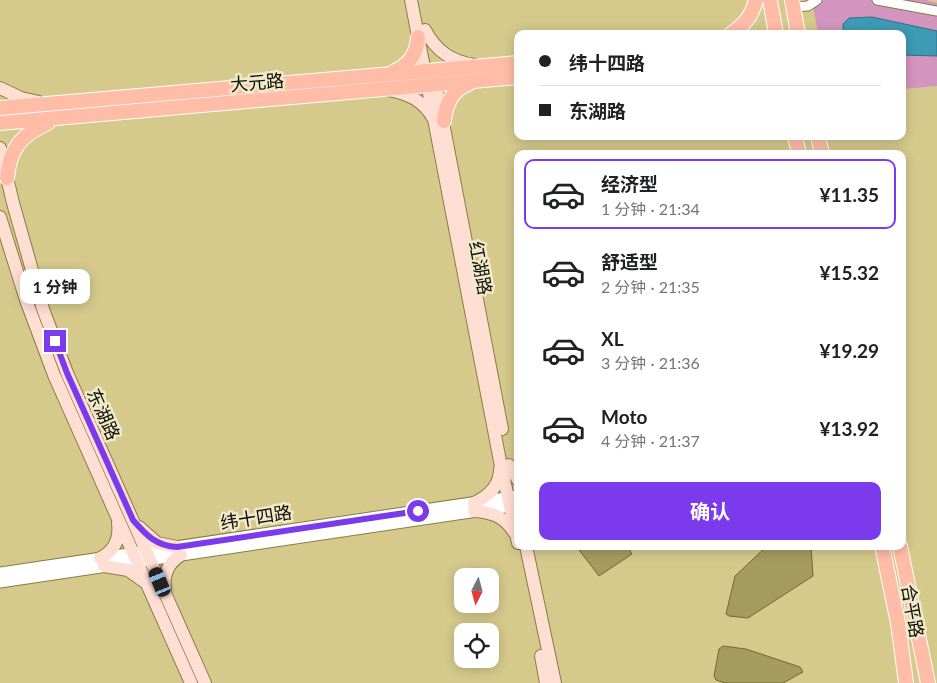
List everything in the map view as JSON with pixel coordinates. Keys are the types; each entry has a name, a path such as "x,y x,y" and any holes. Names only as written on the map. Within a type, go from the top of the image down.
{"main road":[{"name":"红湖路","path":"410,0 421,33 432,85 505,463 514,500"},
{"name":"红湖路","path":"419,0 421,33"},
{"path":"736,30 751,15 756,0"},
{"path":"770,0 775,30"},
{"path":"792,3 797,30"},
{"path":"383,75 401,68 414,56 421,33 442,53 460,62 479,66"},
{"name":"大元路","path":"0,108 514,62"},
{"name":"大元路","path":"0,123 514,77"},
{"path":"380,89 413,97 439,122 454,93 475,81"},
{"path":"0,88 21,98 56,104"},
{"path":"4,176 20,141 30,132 57,118"},
{"name":"东湖路","path":"0,148 4,176 43,309 67,373 205,683"},
{"name":"东湖路","path":"0,217 26,300 54,375 191,683"},
{"path":"514,475 505,463 494,488 474,507 503,519 509,524 514,535"},
{"path":"117,516 119,532 115,546 102,562 128,570 147,585"},
{"path":"133,520 157,543 179,551 167,569 166,594"},
{"name":"红湖路","path":"519,550 546,683"},
{"path":"527,550 554,683"},
{"name":"合平路","path":"883,550 898,623 906,683"},
{"name":"合平路","path":"901,550 928,683"}],"street":[{"path":"792,3 808,6 817,0"},
{"path":"877,0 937,11"},
{"name":"纬十四路","path":"0,573 149,556 514,500"},
{"name":"纬十四路","path":"0,582 102,562"}],"shaded area":[{"path":"812,0 926,0 937,3 937,86 906,89 906,30 817,30"}],"water":[{"path":"872,17 937,31 937,56 906,55 906,30 843,30 843,24 849,18"}],"building":[{"path":"579,550 630,550 632,554 599,576"},
{"path":"763,550 811,550 813,576 748,618 726,614 735,576"},
{"path":"723,646 746,649 800,667 803,672 783,683 725,683 716,680 714,676 719,649"}],"route":[{"path":"55,341 67,373 133,520 151,539 162,546 177,547 418,511"}]}
